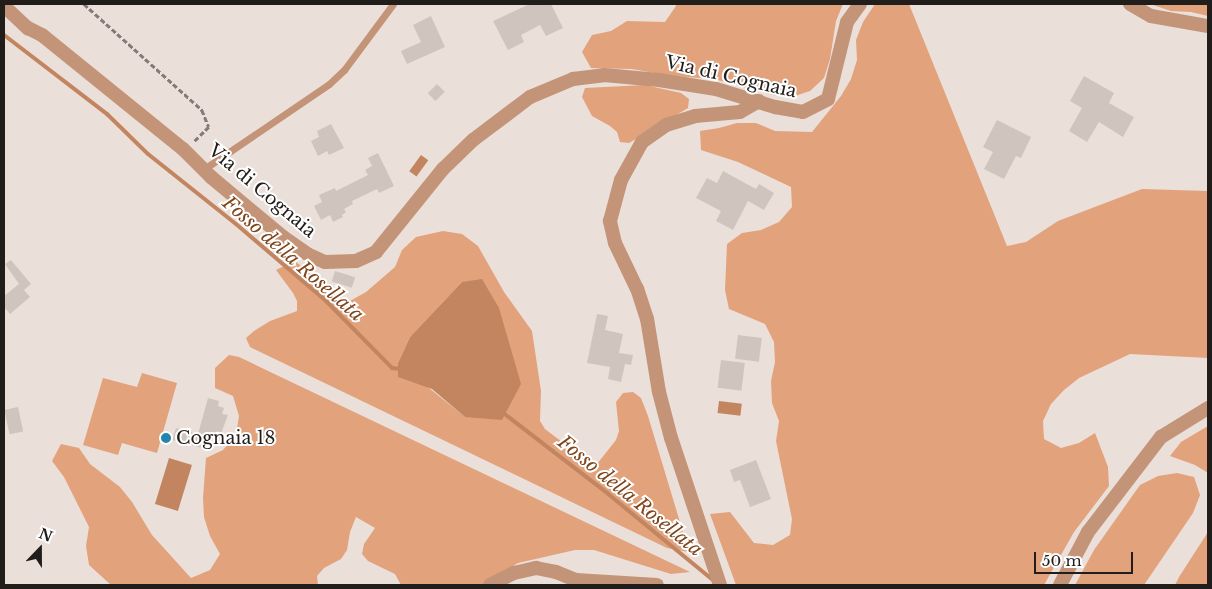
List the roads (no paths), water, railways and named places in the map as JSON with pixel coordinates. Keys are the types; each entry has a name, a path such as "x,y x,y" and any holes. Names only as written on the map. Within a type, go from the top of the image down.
{"street":[{"name":"Via di Cognaia","path":"4,6 28,28 42,35 183,149 282,237 309,255 325,262 356,261 376,252 443,169 473,140 530,98 573,79 604,75 659,80 716,89 775,107 803,112 828,99 847,22 860,4"},
{"path":"1130,4 1151,16 1208,26"},
{"path":"718,585 671,438 659,392 647,319 637,289 615,243 610,221 621,180 642,142 666,125 695,116 740,112 759,101"},
{"path":"1060,585 1088,532 1161,437 1208,408"},
{"path":"490,585 514,573 536,568 556,572 576,580 657,585"}],"lane":[{"path":"204,169 329,84 344,70 394,4"}],"waterway":[{"name":"Fosso della Rosellata","path":"4,35 107,114 148,154 236,224 326,301 392,368 401,369"},
{"name":"Fosso della Rosellata","path":"502,412 607,493 714,581"}],"place":[{"name":"Cognaia 18","path":"166,438"}]}
